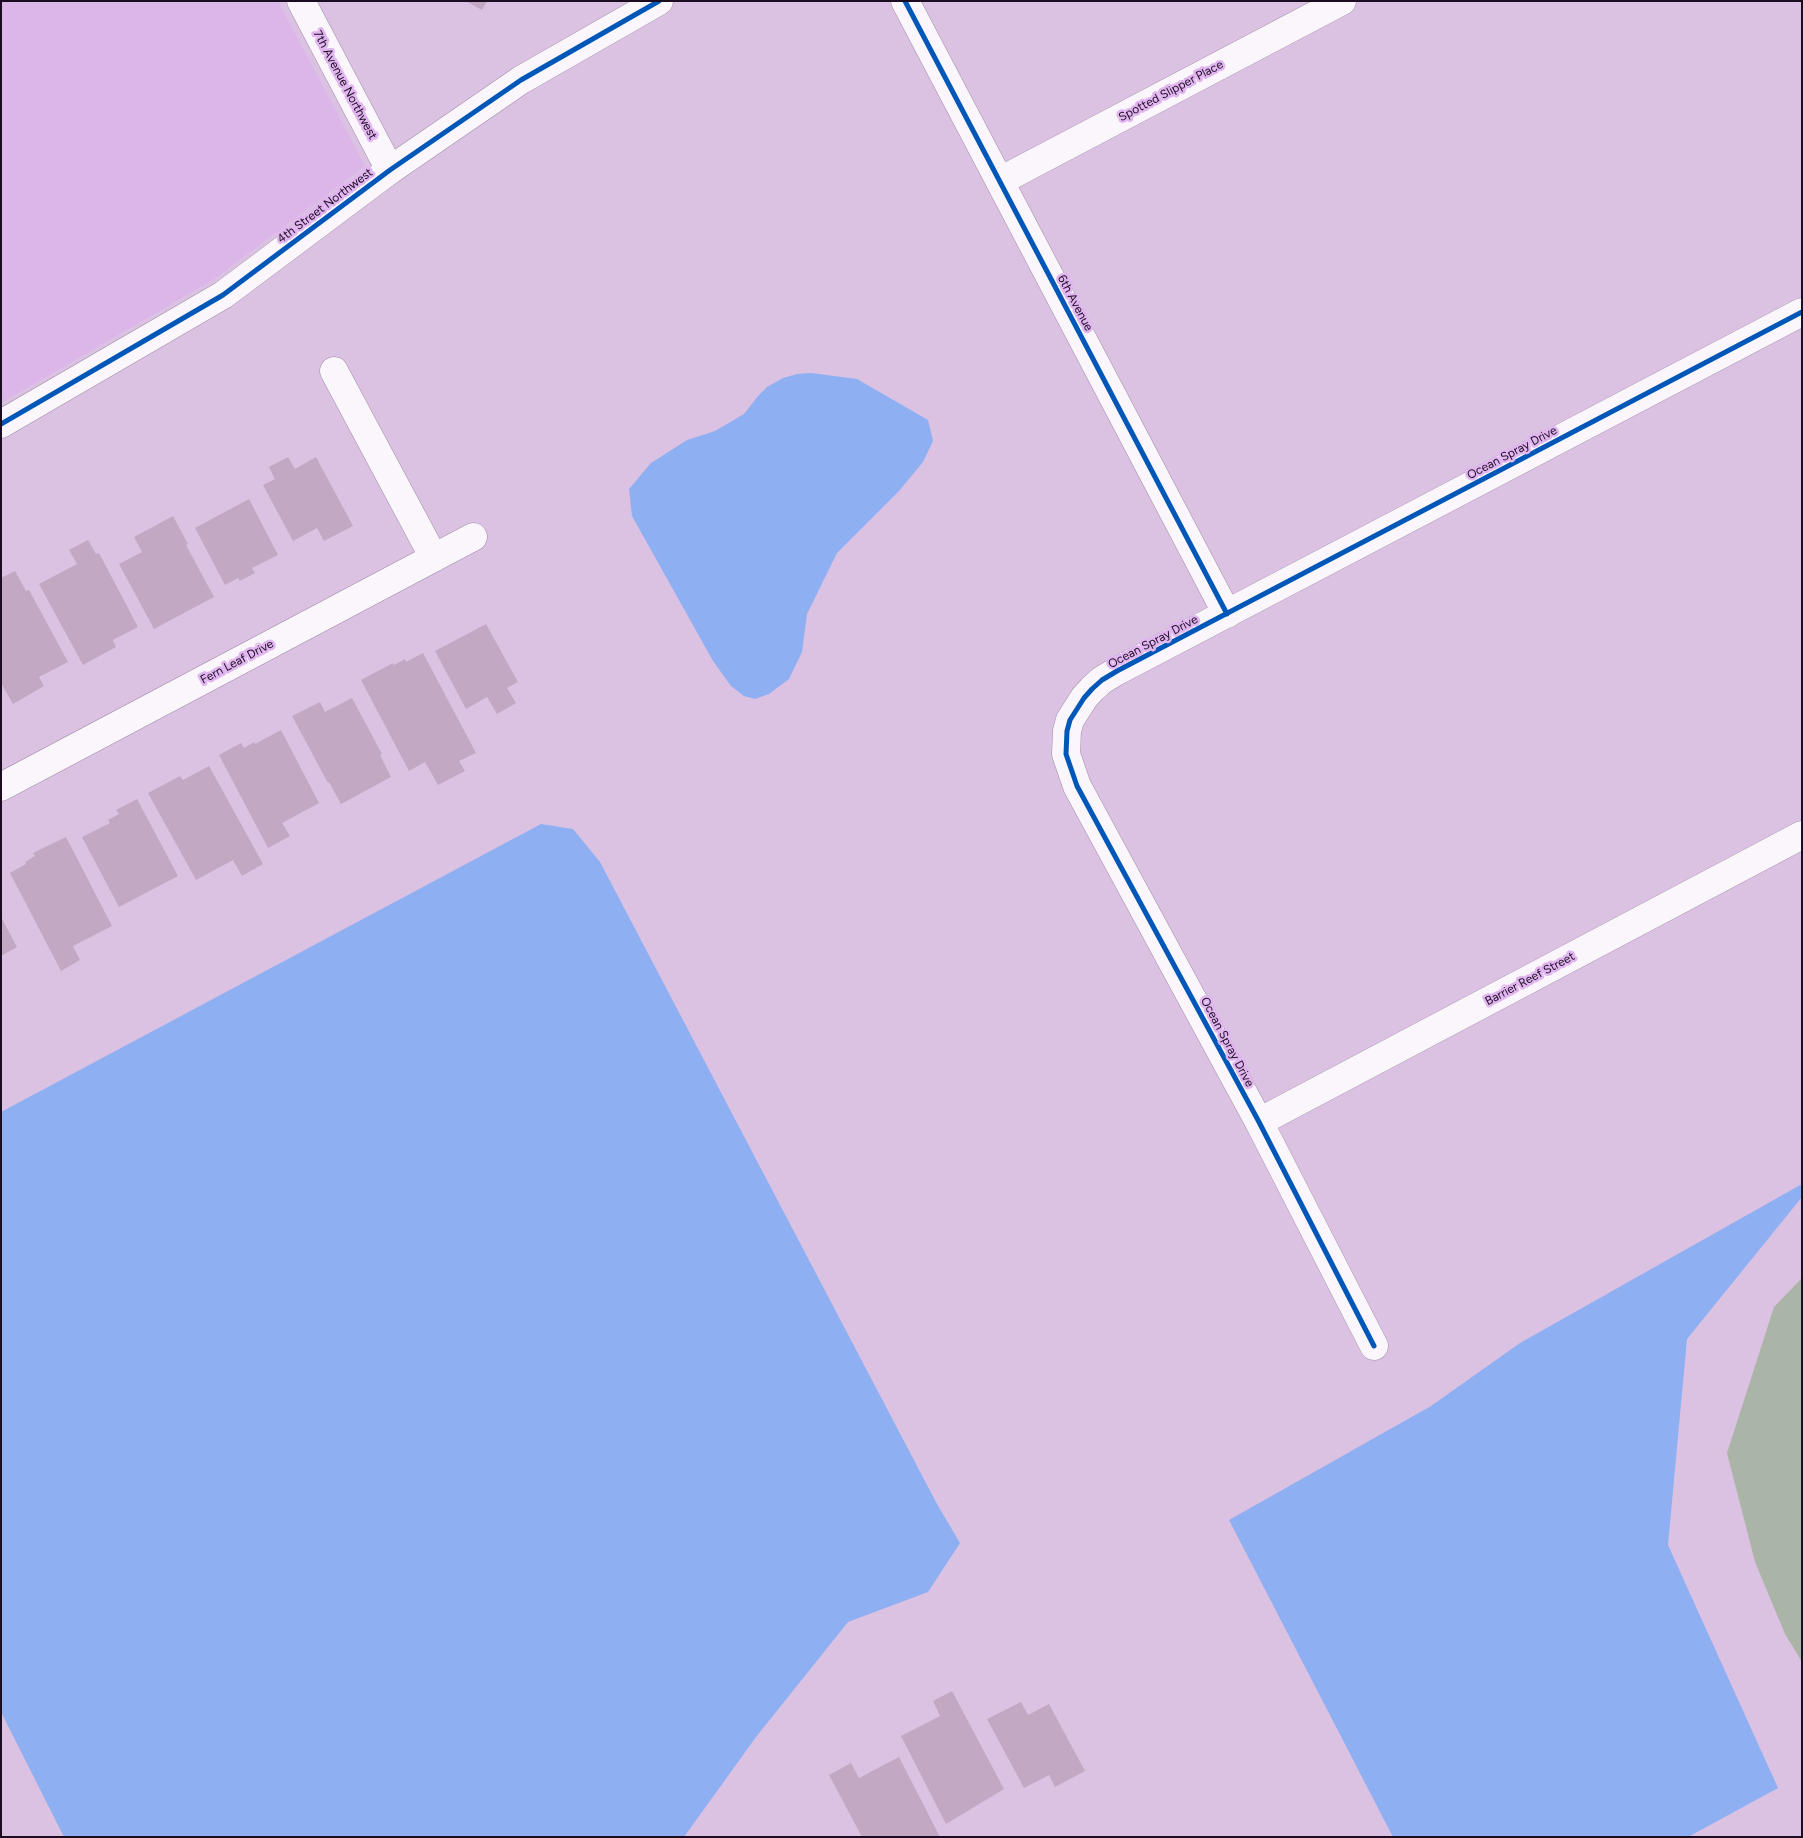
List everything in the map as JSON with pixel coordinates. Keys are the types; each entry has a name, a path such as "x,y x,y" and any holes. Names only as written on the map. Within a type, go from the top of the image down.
{"street":[{"name":"7th Avenue Northwest","path":"301,1 390,170"},
{"name":"4th Street Northwest","path":"1,424 223,295 390,170 521,80 659,1"},
{"name":"6th Avenue","path":"905,1 1227,614"},
{"name":"Spotted Slipper Place","path":"1000,181 1342,1"},
{"name":"Ocean Spray Drive","path":"1374,1346 1258,1122 1077,786 1066,754 1067,731 1070,720 1084,698 1102,680 1802,312"},
{"path":"334,372 434,558"},
{"name":"Fern Leaf Drive","path":"1,787 473,537"},
{"name":"Barrier Reef Street","path":"1258,1122 1802,835"}],"shaded area":[{"path":"1,1 278,1 365,166 213,280 1,403"}],"green space":[{"path":"1802,1278 1802,1662 1785,1634 1755,1562 1727,1453 1774,1307"}],"water":[{"path":"811,373 857,379 928,420 933,441 923,462 899,491 837,553 807,614 802,652 789,679 769,694 755,699 744,696 731,686 713,661 632,516 629,489 651,463 687,440 715,431 744,414 767,387 783,378"},
{"path":"541,824 573,829 600,862 937,1504 960,1543 928,1592 848,1622 756,1737 684,1837 64,1837 1,1712 1,1112"},
{"path":"1802,1184 1802,1197 1687,1339 1668,1545 1778,1788 1688,1837 1393,1837 1229,1520 1431,1406 1520,1343"}],"building":[{"path":"466,1 487,1 482,10"},
{"path":"288,457 295,469 316,457 353,526 324,541 317,528 293,541 263,485 275,479 269,467"},
{"path":"249,499 278,555 252,568 255,573 240,581 238,578 225,585 195,528"},
{"path":"173,516 214,597 154,629 119,564 142,552 134,537"},
{"path":"88,540 96,554 99,553 138,627 113,640 116,647 83,665 39,584 77,564 69,550"},
{"path":"15,571 26,591 29,590 68,662 39,677 44,686 13,704 1,683 1,578"},
{"path":"486,624 518,682 507,688 516,703 497,714 487,697 466,709 435,651"},
{"path":"423,653 476,753 459,761 465,771 438,785 425,762 409,771 361,680 393,663 394,665 405,659 406,662"},
{"path":"352,698 382,754 380,755 391,777 341,804 292,716 320,702 325,712"},
{"path":"281,730 319,803 282,823 290,836 268,848 219,755 241,743 244,748 254,742 255,744"},
{"path":"209,766 263,864 242,876 233,860 196,880 148,793 180,776 183,780"},
{"path":"137,799 178,876 119,907 82,837 110,823 108,820 119,814 116,810"},
{"path":"66,837 112,926 73,946 80,960 61,971 10,873 26,864 25,862 35,856 33,853"},
{"path":"1,917 17,947 1,956"},
{"path":"952,1691 1004,1789 946,1824 901,1736 940,1716 933,1701"},
{"path":"1021,1702 1028,1715 1049,1704 1085,1771 1055,1787 1049,1775 1024,1788 987,1719"},
{"path":"899,1757 940,1837 862,1837 829,1775 851,1763 859,1778"}],"cycle path":[{"path":"1,424 223,295 390,170 521,80 659,1"},
{"path":"905,1 1227,614"},
{"path":"1374,1346 1259,1122 1077,786 1066,754 1067,731 1070,720 1092,689 1117,671 1802,312"}]}
